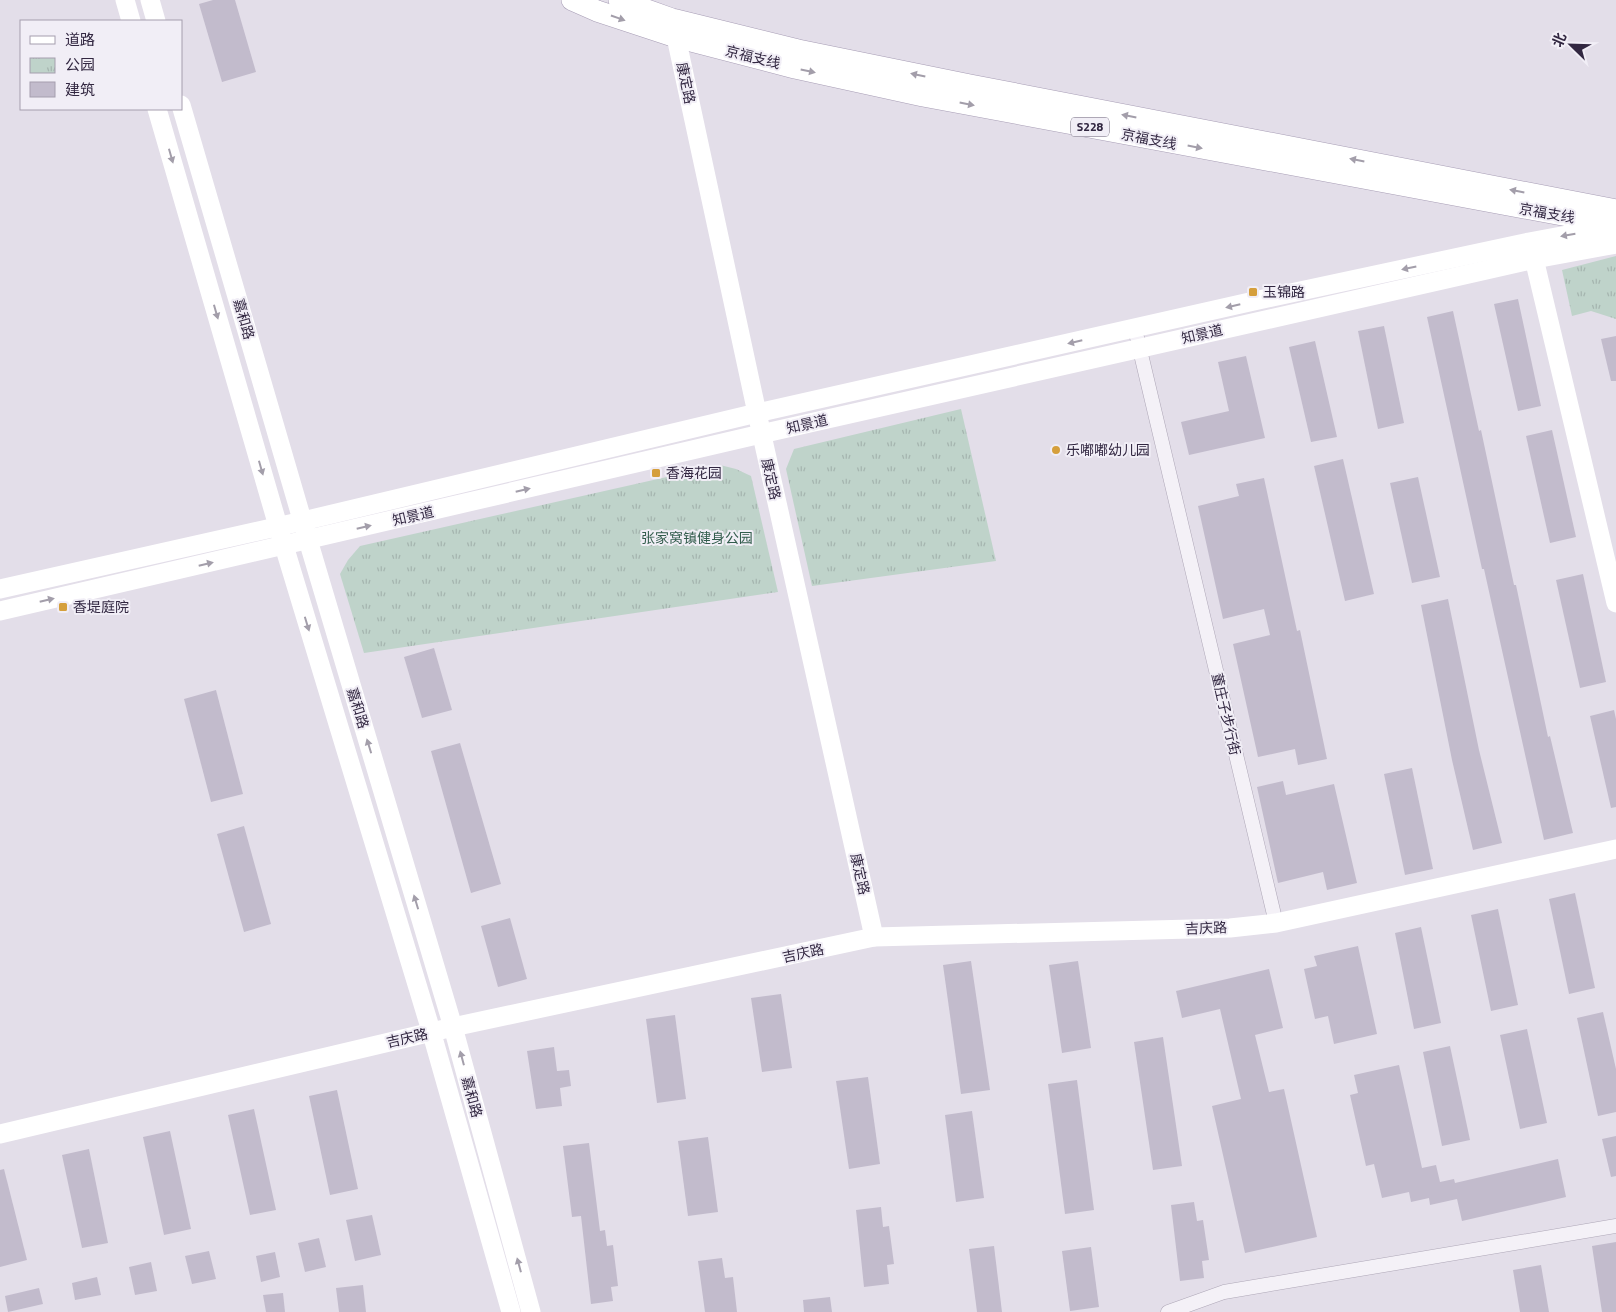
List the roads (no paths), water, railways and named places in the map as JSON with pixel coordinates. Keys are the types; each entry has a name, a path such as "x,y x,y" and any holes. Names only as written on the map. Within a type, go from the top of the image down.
{"main road":[{"path":"125,0 131,20"},
{"path":"150,0 156,20"},
{"name":"京福支线","path":"572,0 597,10 674,28 798,50 960,84 1616,210"},
{"name":"京福支线","path":"619,0 674,28 795,68 923,96 1616,226"},
{"name":"康定路","path":"674,28 757,413 874,937"},
{"name":"嘉和路","path":"182,108 453,1027 532,1312"},
{"name":"嘉和路","path":"158,110 278,526 432,1032 511,1312"},
{"name":"知景道","path":"0,611 762,434 1140,349 1532,250 1616,226"},
{"name":"知景道","path":"0,589 303,521 757,413 1254,301 1532,250 1616,244"},
{"path":"1532,250 1616,602"},
{"name":"吉庆路","path":"0,1134 453,1027 874,937 1230,928 1276,923 1616,849"}],"street":[{"name":"董庄子步行街","path":"1135,329 1276,923"},
{"path":"1168,1312 1224,1292 1616,1226"}],"place":[{"name":"玉锦路","path":"1253,292"},
{"name":"乐嘟嘟幼儿园","path":"1056,450"},
{"name":"香海花园","path":"656,473"},
{"name":"香堤庭院","path":"63,607"}],"park label":[{"name":"张家窝镇健身公园","path":"697,538"}]}
